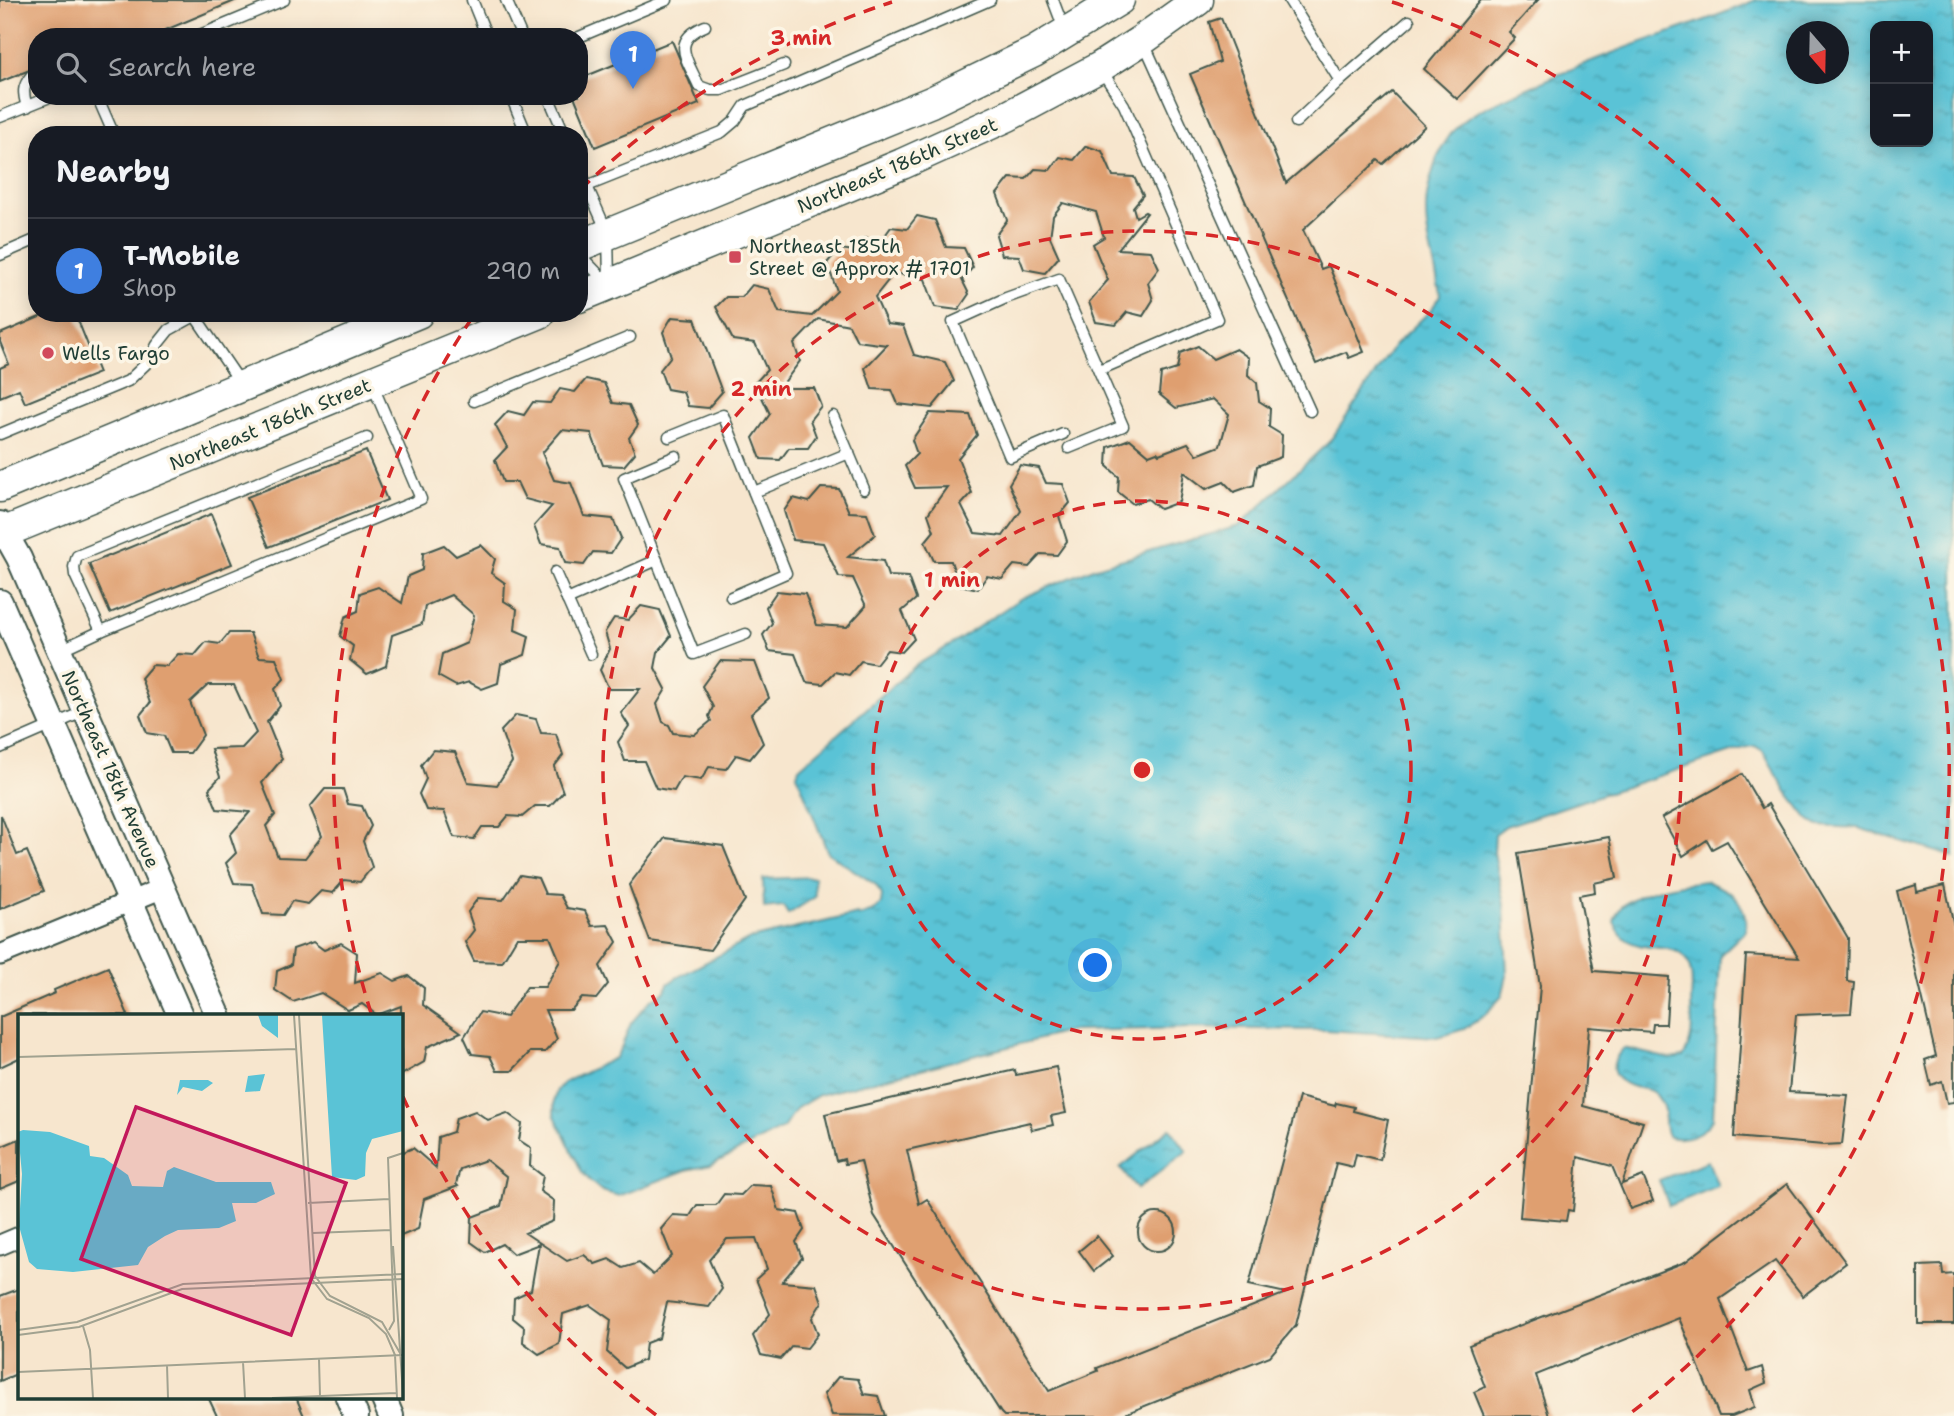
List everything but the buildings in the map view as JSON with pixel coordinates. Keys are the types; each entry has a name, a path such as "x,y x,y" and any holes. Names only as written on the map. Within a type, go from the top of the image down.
{"main road":[{"path":"588,242 931,102 999,71 1119,0"},
{"path":"1100,66 1114,28 1131,0"},
{"name":"Northeast 186th Street","path":"588,293 976,132 1100,66 1198,0"},
{"path":"1038,101 1064,60 1066,33"},
{"path":"0,487 396,322"},
{"name":"Northeast 186th Street","path":"2,530 518,322"}],"street":[{"name":"Northeast 18th Avenue","path":"2,530 59,651 218,1014"},
{"name":"Northeast 18th Avenue","path":"0,602 180,1014"},
{"path":"0,955 163,888"},
{"path":"0,1245 18,1237"},
{"path":"348,1398 356,1416"},
{"path":"383,1398 391,1416"}],"lane":[{"path":"217,28 284,0"},
{"path":"472,0 483,28"},
{"path":"506,0 518,28"},
{"path":"588,33 667,0"},
{"path":"588,186 722,132 735,121 745,106 990,0"},
{"path":"1053,0 1066,33"},
{"path":"1289,0 1340,81"},
{"path":"1296,122 1409,21"},
{"path":"705,26 690,33 684,42 684,50 699,86 721,90 784,65"},
{"path":"1142,40 1310,411"},
{"path":"1099,370 1217,318 1124,105 1100,66"},
{"path":"27,107 23,93 24,84 28,80"},
{"path":"0,117 32,105"},
{"path":"101,105 110,126"},
{"path":"515,105 523,126"},
{"path":"552,105 561,126"},
{"path":"588,188 608,234 609,285"},
{"path":"0,255 28,243"},
{"path":"588,263 609,285"},
{"path":"1063,434 1010,457 953,322 1006,298 1059,279 1124,426 1069,448"},
{"path":"0,434 128,381 149,360 169,330 182,322"},
{"path":"201,322 243,386"},
{"path":"474,401 630,337"},
{"path":"59,651 101,631 421,499 372,383"},
{"path":"669,438 723,415 786,573 731,597"},
{"path":"832,416 864,489"},
{"path":"101,631 75,575 77,556 367,438"},
{"path":"754,492 849,453"},
{"path":"676,456 624,478 694,654 746,634"},
{"path":"567,600 657,560"},
{"path":"555,572 591,654"},
{"path":"0,748 85,711"}],"water":[{"path":"1755,0 1954,0 1954,857 1858,828 1818,826 1808,819 1787,792 1763,751 1755,746 1747,747 1506,826 1495,834 1494,852 1504,905 1507,976 1502,996 1485,1015 1464,1029 1438,1037 1325,1030 1193,1028 1071,1031 819,1095 797,1108 783,1128 711,1165 686,1170 619,1196 602,1191 591,1182 582,1172 554,1114 554,1100 563,1083 615,1058 631,1023 650,1001 665,991 668,984 676,978 750,939 858,914 859,916 874,911 881,904 882,895 876,885 828,853 799,780 799,768 915,666 1020,599 1096,567 1239,526 1330,441 1394,346 1431,310 1440,296 1426,222 1427,196 1437,160 1456,128 1489,105 1559,74"},
{"path":"814,877 815,897 788,914 783,906 764,908 763,879"},
{"path":"1705,881 1736,898 1743,911 1746,930 1720,955 1713,1119 1699,1132 1688,1137 1675,1138 1669,1137 1667,1133 1663,1107 1657,1096 1648,1090 1624,1083 1615,1074 1614,1065 1624,1048 1670,1059 1683,1057 1692,1032 1691,973 1686,959 1678,952 1632,943 1622,936 1614,922 1618,912 1632,899 1675,885"},
{"path":"1170,1128 1187,1151 1137,1189 1120,1168"},
{"path":"1708,1161 1718,1186 1669,1206 1659,1180"}],"place":[{"name":"T-Mobile","path":"633,89"},
{"name":"Northeast 185th Street @ Approx # 1701","path":"735,257"},
{"name":"Wells Fargo","path":"48,353"}]}
